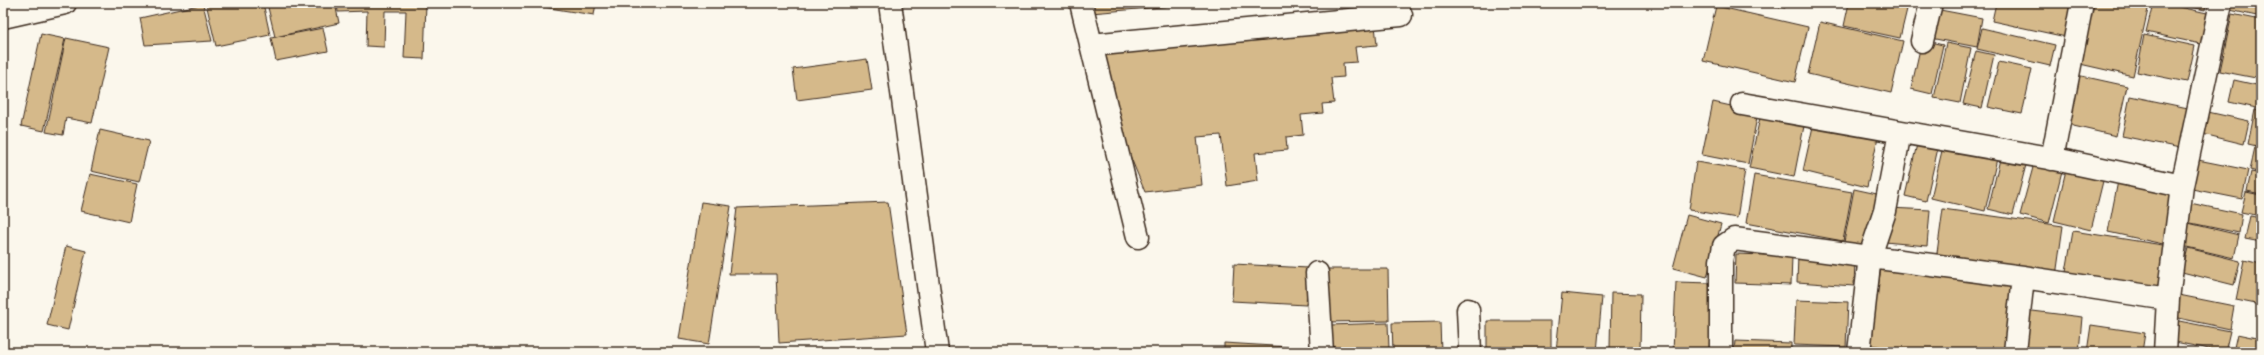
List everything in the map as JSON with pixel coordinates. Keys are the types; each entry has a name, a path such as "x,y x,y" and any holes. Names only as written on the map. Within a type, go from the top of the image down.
{"street":[{"path":"3,17 65,3"},
{"path":"890,3 937,352"},
{"path":"1081,3 1138,236"},
{"path":"1922,41 1931,3"},
{"path":"2052,159 2082,3"},
{"path":"2164,352 2168,299 2182,186 2221,3"},
{"path":"1091,45 1401,16"},
{"path":"1742,104 2052,159 2182,186"},
{"path":"1859,352 1870,256 1885,211 1900,132"},
{"path":"1721,352 1721,261 1724,246 1734,239 2023,277 2168,299"},
{"path":"1317,273 1322,352"},
{"path":"2015,352 2023,277"},
{"path":"1468,310 1470,352"}],"building":[{"path":"206,3 263,3 270,35 216,46"},
{"path":"267,3 335,3 339,23 275,37"},
{"path":"337,3 426,3 424,59 404,58 406,11 385,11 384,47 366,46 367,11 338,12"},
{"path":"543,3 596,3 594,15 543,7"},
{"path":"1090,3 1209,3 1091,13"},
{"path":"1758,3 1786,3 1785,8"},
{"path":"1849,3 1883,3 1907,9 1900,38 1844,26"},
{"path":"1996,3 2074,3 2066,37 1992,21"},
{"path":"2093,3 2149,5 2133,76 2080,64"},
{"path":"2153,3 2162,3 2207,13 2201,44 2146,32"},
{"path":"2173,3 2206,3 2205,10"},
{"path":"2231,3 2261,3 2261,17 2230,10"},
{"path":"203,4 212,41 145,45 140,18"},
{"path":"1716,6 1808,27 1795,82 1703,61"},
{"path":"1930,8 1982,18 1977,47 1925,37"},
{"path":"2232,14 2261,20 2261,79 2220,71"},
{"path":"1820,22 1903,41 1891,93 1808,74"},
{"path":"1375,25 1377,45 1355,47 1357,62 1343,63 1344,77 1331,78 1334,103 1322,104 1323,113 1301,115 1303,135 1286,137 1287,150 1255,153 1258,181 1227,186 1221,135 1197,137 1202,185 1145,192 1119,129 1104,53"},
{"path":"323,28 328,51 276,61 271,38"},
{"path":"1982,28 2055,45 2050,66 1977,49"},
{"path":"41,34 65,39 44,131 21,126"},
{"path":"2144,35 2195,46 2187,82 2137,72"},
{"path":"66,38 109,47 92,123 66,118 63,135 46,132"},
{"path":"1922,40 1943,45 1932,94 1911,89"},
{"path":"1946,43 1971,48 1960,103 1934,98"},
{"path":"1976,51 1994,55 1982,108 1963,104"},
{"path":"867,59 872,90 797,100 793,69"},
{"path":"1999,62 2032,69 2022,114 1988,107"},
{"path":"2077,75 2127,86 2116,136 2065,124"},
{"path":"2234,80 2261,86 2261,109 2229,102"},
{"path":"2130,96 2188,108 2180,148 2122,136"},
{"path":"1713,102 1758,112 1748,164 1702,155"},
{"path":"2255,110 2261,111 2261,147 2248,144"},
{"path":"2208,112 2249,121 2244,144 2203,134"},
{"path":"1761,113 1805,121 1794,177 1749,168"},
{"path":"1814,122 1878,137 1867,187 1803,171"},
{"path":"100,130 149,141 139,182 91,171"},
{"path":"1944,142 1998,154 1985,211 1931,198"},
{"path":"1917,144 1938,148 1926,201 1905,196"},
{"path":"2255,147 2261,148 2261,173 2250,170"},
{"path":"2001,155 2027,161 2013,215 1988,209"},
{"path":"2193,159 2248,170 2242,199 2187,188"},
{"path":"2035,160 2063,167 2049,223 2020,215"},
{"path":"1696,162 1745,170 1737,218 1689,210"},
{"path":"2066,170 2104,177 2091,230 2054,221"},
{"path":"2251,172 2261,174 2261,194 2247,191"},
{"path":"90,174 137,184 129,222 81,211"},
{"path":"1754,175 1852,192 1843,241 1746,223"},
{"path":"2118,181 2173,193 2163,244 2108,232"},
{"path":"1854,189 1877,194 1867,247 1844,242"},
{"path":"2246,192 2261,195 2261,216 2241,212"},
{"path":"701,202 731,206 709,344 679,339"},
{"path":"888,202 907,334 779,343 776,274 729,274 737,208"},
{"path":"2190,203 2242,214 2239,233 2186,222"},
{"path":"1889,208 1930,210 1927,246 1885,242"},
{"path":"1943,209 2063,226 2056,276 1936,260"},
{"path":"1687,215 1721,224 1707,277 1673,268"},
{"path":"2250,216 2261,218 2261,242 2245,239"},
{"path":"2184,222 2239,235 2234,258 2178,245"},
{"path":"2073,231 2169,246 2162,294 2065,278"},
{"path":"66,246 86,251 68,330 47,325"},
{"path":"2188,248 2240,261 2234,285 2182,272"},
{"path":"1736,254 1792,256 1791,285 1735,283"},
{"path":"1798,256 1855,260 1854,286 1797,282"},
{"path":"2244,260 2261,264 2261,305 2236,300"},
{"path":"1234,264 1308,268 1306,305 1232,301"},
{"path":"1881,267 2017,287 2008,352 1918,352 1870,345"},
{"path":"1325,269 1388,269 1389,321 1326,322"},
{"path":"1676,282 1712,283 1709,352 1673,352"},
{"path":"1562,293 1602,297 1597,352 1556,352"},
{"path":"1611,293 1641,294 1640,350 1610,349"},
{"path":"2179,295 2234,306 2230,329 2174,317"},
{"path":"1796,300 1848,302 1846,347 1794,345"},
{"path":"2024,310 2082,317 2079,352 2020,352"},
{"path":"2174,320 2230,331 2225,352 2170,341"},
{"path":"1487,321 1551,321 1551,352 1487,352"},
{"path":"1440,322 1441,352 1393,352 1392,323"},
{"path":"1388,323 1389,349 1331,350 1330,325"},
{"path":"2091,325 2145,333 2142,352 2087,352"},
{"path":"2237,334 2261,339 2261,352 2233,352"},
{"path":"1735,341 1791,343 1791,352 1734,352"},
{"path":"1224,343 1306,348 1305,352 1224,352"},
{"path":"1388,350 1388,352 1331,352"}]}
